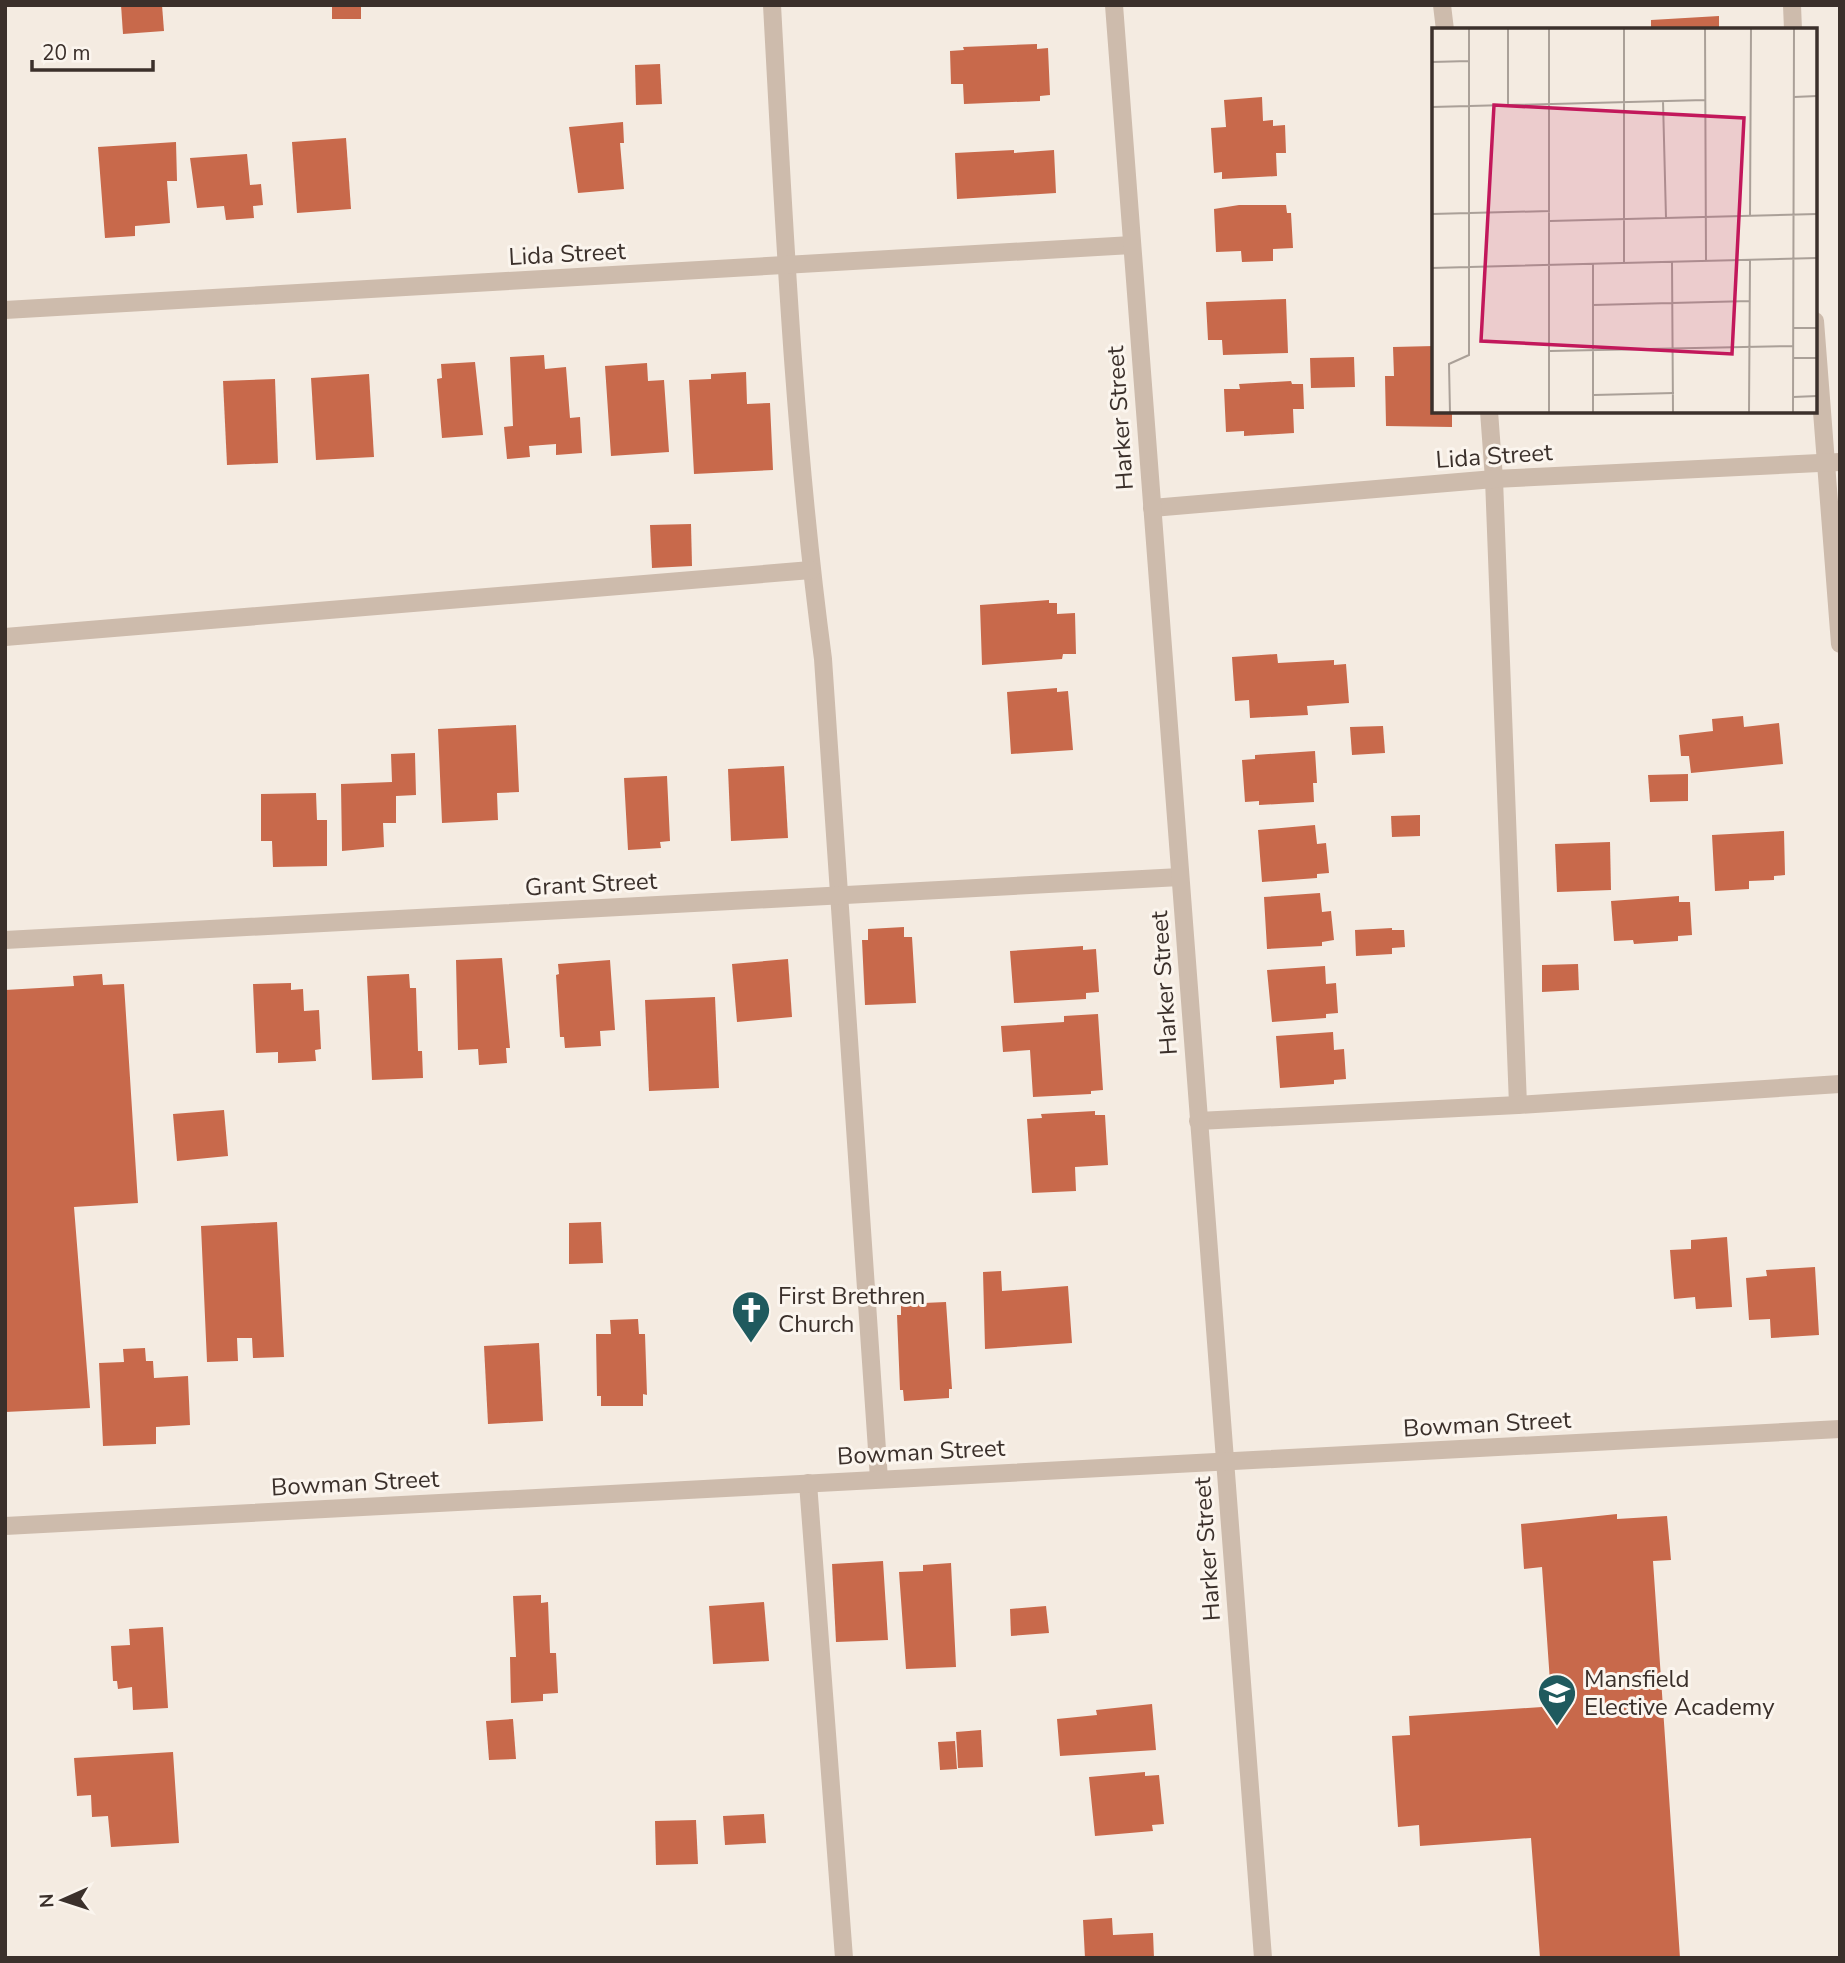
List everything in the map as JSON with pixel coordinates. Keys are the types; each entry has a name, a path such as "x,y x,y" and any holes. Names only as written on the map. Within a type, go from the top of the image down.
{"street":[{"path":"772,5 786,267 811,570 823,659 879,1479"},
{"name":"Harker Street","path":"1114,5 1262,1958"},
{"path":"1442,5 1445,28"},
{"path":"1791,5 1793,28"},
{"name":"Lida Street","path":"5,310 1132,245"},
{"path":"1817,337 1833,462 1840,645"},
{"path":"1489,413 1518,1105"},
{"name":"Lida Street","path":"1152,508 1494,479 1833,462"},
{"path":"5,637 811,570"},
{"name":"Grant Street","path":"5,940 1180,877"},
{"path":"1198,1121 1518,1105 1840,1084"},
{"name":"Bowman Street","path":"5,1526 1840,1429"},
{"path":"808,1483 844,1958"}],"building":[{"path":"121,5 162,5 164,31 123,34"},
{"path":"332,5 361,5 361,19 332,19"},
{"path":"1719,16 1719,28 1651,28 1651,20"},
{"path":"1037,44 1037,49 1048,48 1050,95 1040,96 1040,101 964,104 963,84 951,84 950,51 964,50 963,47"},
{"path":"660,64 662,104 636,105 635,65"},
{"path":"1262,97 1263,121 1273,120 1273,126 1285,125 1286,153 1276,153 1277,176 1222,179 1222,172 1214,173 1211,128 1226,127 1224,100"},
{"path":"623,122 624,143 620,143 624,189 578,193 569,127"},
{"path":"346,138 351,209 297,213 292,142"},
{"path":"176,142 177,181 167,181 170,223 135,226 135,236 105,238 98,147"},
{"path":"1014,150 1014,153 1054,150 1056,193 957,199 955,153"},
{"path":"247,154 250,185 261,184 263,205 253,206 254,218 226,220 224,206 197,208 190,158"},
{"path":"1239,205 1286,205 1287,213 1291,213 1293,248 1273,249 1273,261 1242,262 1241,251 1216,252 1214,209"},
{"path":"1286,299 1288,353 1223,355 1222,340 1208,340 1206,302"},
{"path":"1432,346 1432,413 1452,413 1452,427 1386,426 1385,376 1394,376 1393,347"},
{"path":"544,355 545,369 566,367 570,418 580,417 582,453 556,455 556,444 529,446 530,457 507,459 504,427 513,426 510,357"},
{"path":"1354,357 1355,387 1311,388 1310,358"},
{"path":"475,362 483,435 442,438 437,379 442,378 441,364"},
{"path":"647,363 648,381 664,380 669,452 611,456 605,366"},
{"path":"746,372 747,404 770,403 773,470 694,474 689,380 711,379 711,374"},
{"path":"369,374 374,457 316,460 311,378"},
{"path":"275,379 278,463 227,465 223,381"},
{"path":"1291,381 1292,384 1303,384 1304,409 1293,409 1294,433 1244,436 1244,431 1226,432 1224,389 1240,389 1239,384"},
{"path":"691,524 692,566 652,568 650,525"},
{"path":"1049,600 1049,603 1057,603 1057,614 1075,613 1076,654 1063,654 1062,659 982,665 980,605"},
{"path":"1277,654 1278,663 1334,660 1334,665 1346,664 1349,703 1307,706 1308,715 1250,718 1249,700 1235,701 1232,657"},
{"path":"1057,688 1057,692 1068,691 1073,750 1011,754 1007,692"},
{"path":"1743,716 1744,727 1779,723 1783,764 1691,773 1689,756 1681,756 1679,735 1713,731 1712,719"},
{"path":"516,725 519,792 497,793 498,820 442,823 438,729"},
{"path":"1383,726 1385,753 1352,755 1350,727"},
{"path":"1315,751 1317,783 1313,783 1314,802 1259,805 1259,801 1245,802 1242,760 1255,759 1255,755"},
{"path":"415,753 416,795 396,796 396,823 383,823 384,847 342,851 341,784 392,782 391,754"},
{"path":"784,766 788,838 731,841 728,769"},
{"path":"1688,774 1688,801 1650,802 1648,775"},
{"path":"667,776 670,841 660,842 661,848 628,850 624,778"},
{"path":"316,793 317,820 327,820 327,866 273,867 272,841 261,841 261,794"},
{"path":"1420,815 1420,836 1392,837 1391,816"},
{"path":"1315,825 1317,844 1326,843 1329,873 1317,874 1317,878 1262,882 1258,830"},
{"path":"1784,831 1785,875 1774,876 1774,880 1749,881 1749,889 1715,891 1712,835"},
{"path":"1610,842 1611,890 1557,892 1555,844"},
{"path":"1320,893 1322,912 1331,911 1334,940 1322,942 1322,946 1267,949 1264,897"},
{"path":"1679,896 1679,902 1690,902 1692,935 1678,936 1678,941 1634,944 1633,940 1614,941 1611,901"},
{"path":"904,927 904,937 912,937 916,1003 865,1005 862,940 868,940 868,929"},
{"path":"1355,930 1404,930 1405,947 1392,948 1392,954 1356,956"},
{"path":"1083,946 1083,950 1096,949 1099,992 1086,993 1086,999 1014,1003 1010,951"},
{"path":"502,958 510,1048 506,1048 507,1063 479,1065 478,1049 458,1050 456,960"},
{"path":"788,959 792,1017 737,1022 732,964"},
{"path":"610,960 615,1030 600,1031 601,1046 565,1048 564,1037 560,1037 556,975 559,974 558,964"},
{"path":"1578,964 1579,990 1542,992 1542,965"},
{"path":"1325,966 1326,984 1336,983 1338,1013 1326,1014 1326,1018 1272,1022 1267,970"},
{"path":"102,974 103,985 124,984 138,1203 74,1207 90,1408 5,1412 5,990 74,986 73,976"},
{"path":"409,974 410,988 416,988 418,1051 422,1051 423,1078 372,1080 367,976"},
{"path":"291,983 291,990 303,989 304,1011 319,1010 321,1049 315,1050 316,1061 278,1063 278,1052 256,1053 253,984"},
{"path":"715,997 719,1088 649,1091 645,1000"},
{"path":"1098,1014 1103,1090 1091,1091 1091,1094 1033,1097 1030,1050 1003,1052 1001,1026 1064,1022 1064,1016"},
{"path":"1333,1032 1334,1050 1344,1049 1346,1079 1334,1080 1334,1084 1280,1088 1276,1036"},
{"path":"224,1110 228,1156 177,1161 173,1114"},
{"path":"1095,1111 1095,1115 1105,1115 1108,1165 1075,1167 1076,1191 1032,1193 1027,1119 1042,1118 1041,1114"},
{"path":"277,1222 284,1357 253,1358 252,1338 237,1338 238,1361 207,1362 201,1226"},
{"path":"601,1222 603,1263 569,1264 569,1223"},
{"path":"1727,1237 1732,1307 1696,1309 1695,1297 1674,1299 1670,1250 1691,1249 1691,1240"},
{"path":"1815,1267 1819,1335 1771,1338 1770,1319 1749,1320 1746,1278 1767,1276 1766,1270"},
{"path":"1001,1271 1002,1291 1068,1286 1072,1343 985,1349 983,1272"},
{"path":"946,1302 952,1389 949,1389 949,1398 904,1401 903,1390 900,1390 897,1315 901,1315 901,1304"},
{"path":"638,1319 639,1334 645,1334 647,1395 643,1394 643,1406 601,1406 601,1396 597,1396 596,1334 611,1334 610,1320"},
{"path":"539,1343 543,1421 488,1424 484,1346"},
{"path":"145,1348 146,1361 153,1361 154,1378 188,1376 190,1425 156,1427 156,1444 103,1446 99,1363 124,1362 123,1349"},
{"path":"1617,1514 1617,1519 1667,1516 1671,1560 1653,1561 1680,1958 1540,1958 1531,1838 1420,1846 1419,1825 1398,1827 1392,1736 1410,1735 1409,1716 1542,1707 1540,1683 1550,1682 1542,1567 1524,1569 1521,1524"},
{"path":"883,1561 888,1640 836,1642 832,1564"},
{"path":"951,1563 956,1667 906,1669 899,1572 923,1571 923,1565"},
{"path":"541,1595 541,1603 548,1602 550,1653 556,1653 558,1693 543,1694 543,1701 511,1703 510,1657 516,1657 513,1596"},
{"path":"764,1602 769,1661 713,1664 709,1606"},
{"path":"1046,1606 1049,1633 1011,1636 1010,1609"},
{"path":"163,1627 168,1708 133,1710 132,1687 118,1689 117,1681 113,1681 111,1646 130,1645 129,1629"},
{"path":"1152,1704 1156,1750 1060,1756 1057,1719 1097,1715 1096,1710"},
{"path":"513,1719 516,1759 489,1760 486,1721"},
{"path":"981,1730 983,1767 958,1768 956,1732"},
{"path":"955,1741 957,1769 940,1770 938,1742"},
{"path":"173,1752 179,1843 111,1847 108,1816 92,1817 91,1795 77,1796 74,1758"},
{"path":"1145,1772 1145,1776 1159,1775 1164,1824 1152,1825 1153,1831 1095,1836 1089,1777"},
{"path":"764,1814 766,1843 725,1845 723,1816"},
{"path":"696,1820 698,1864 656,1865 655,1821"},
{"path":"1112,1918 1113,1935 1153,1933 1154,1958 1085,1958 1083,1920"}],"place":[{"name":"First Brethren Church","path":"751,1344"},
{"name":"Mansfield Elective Academy","path":"1557,1727"}]}
